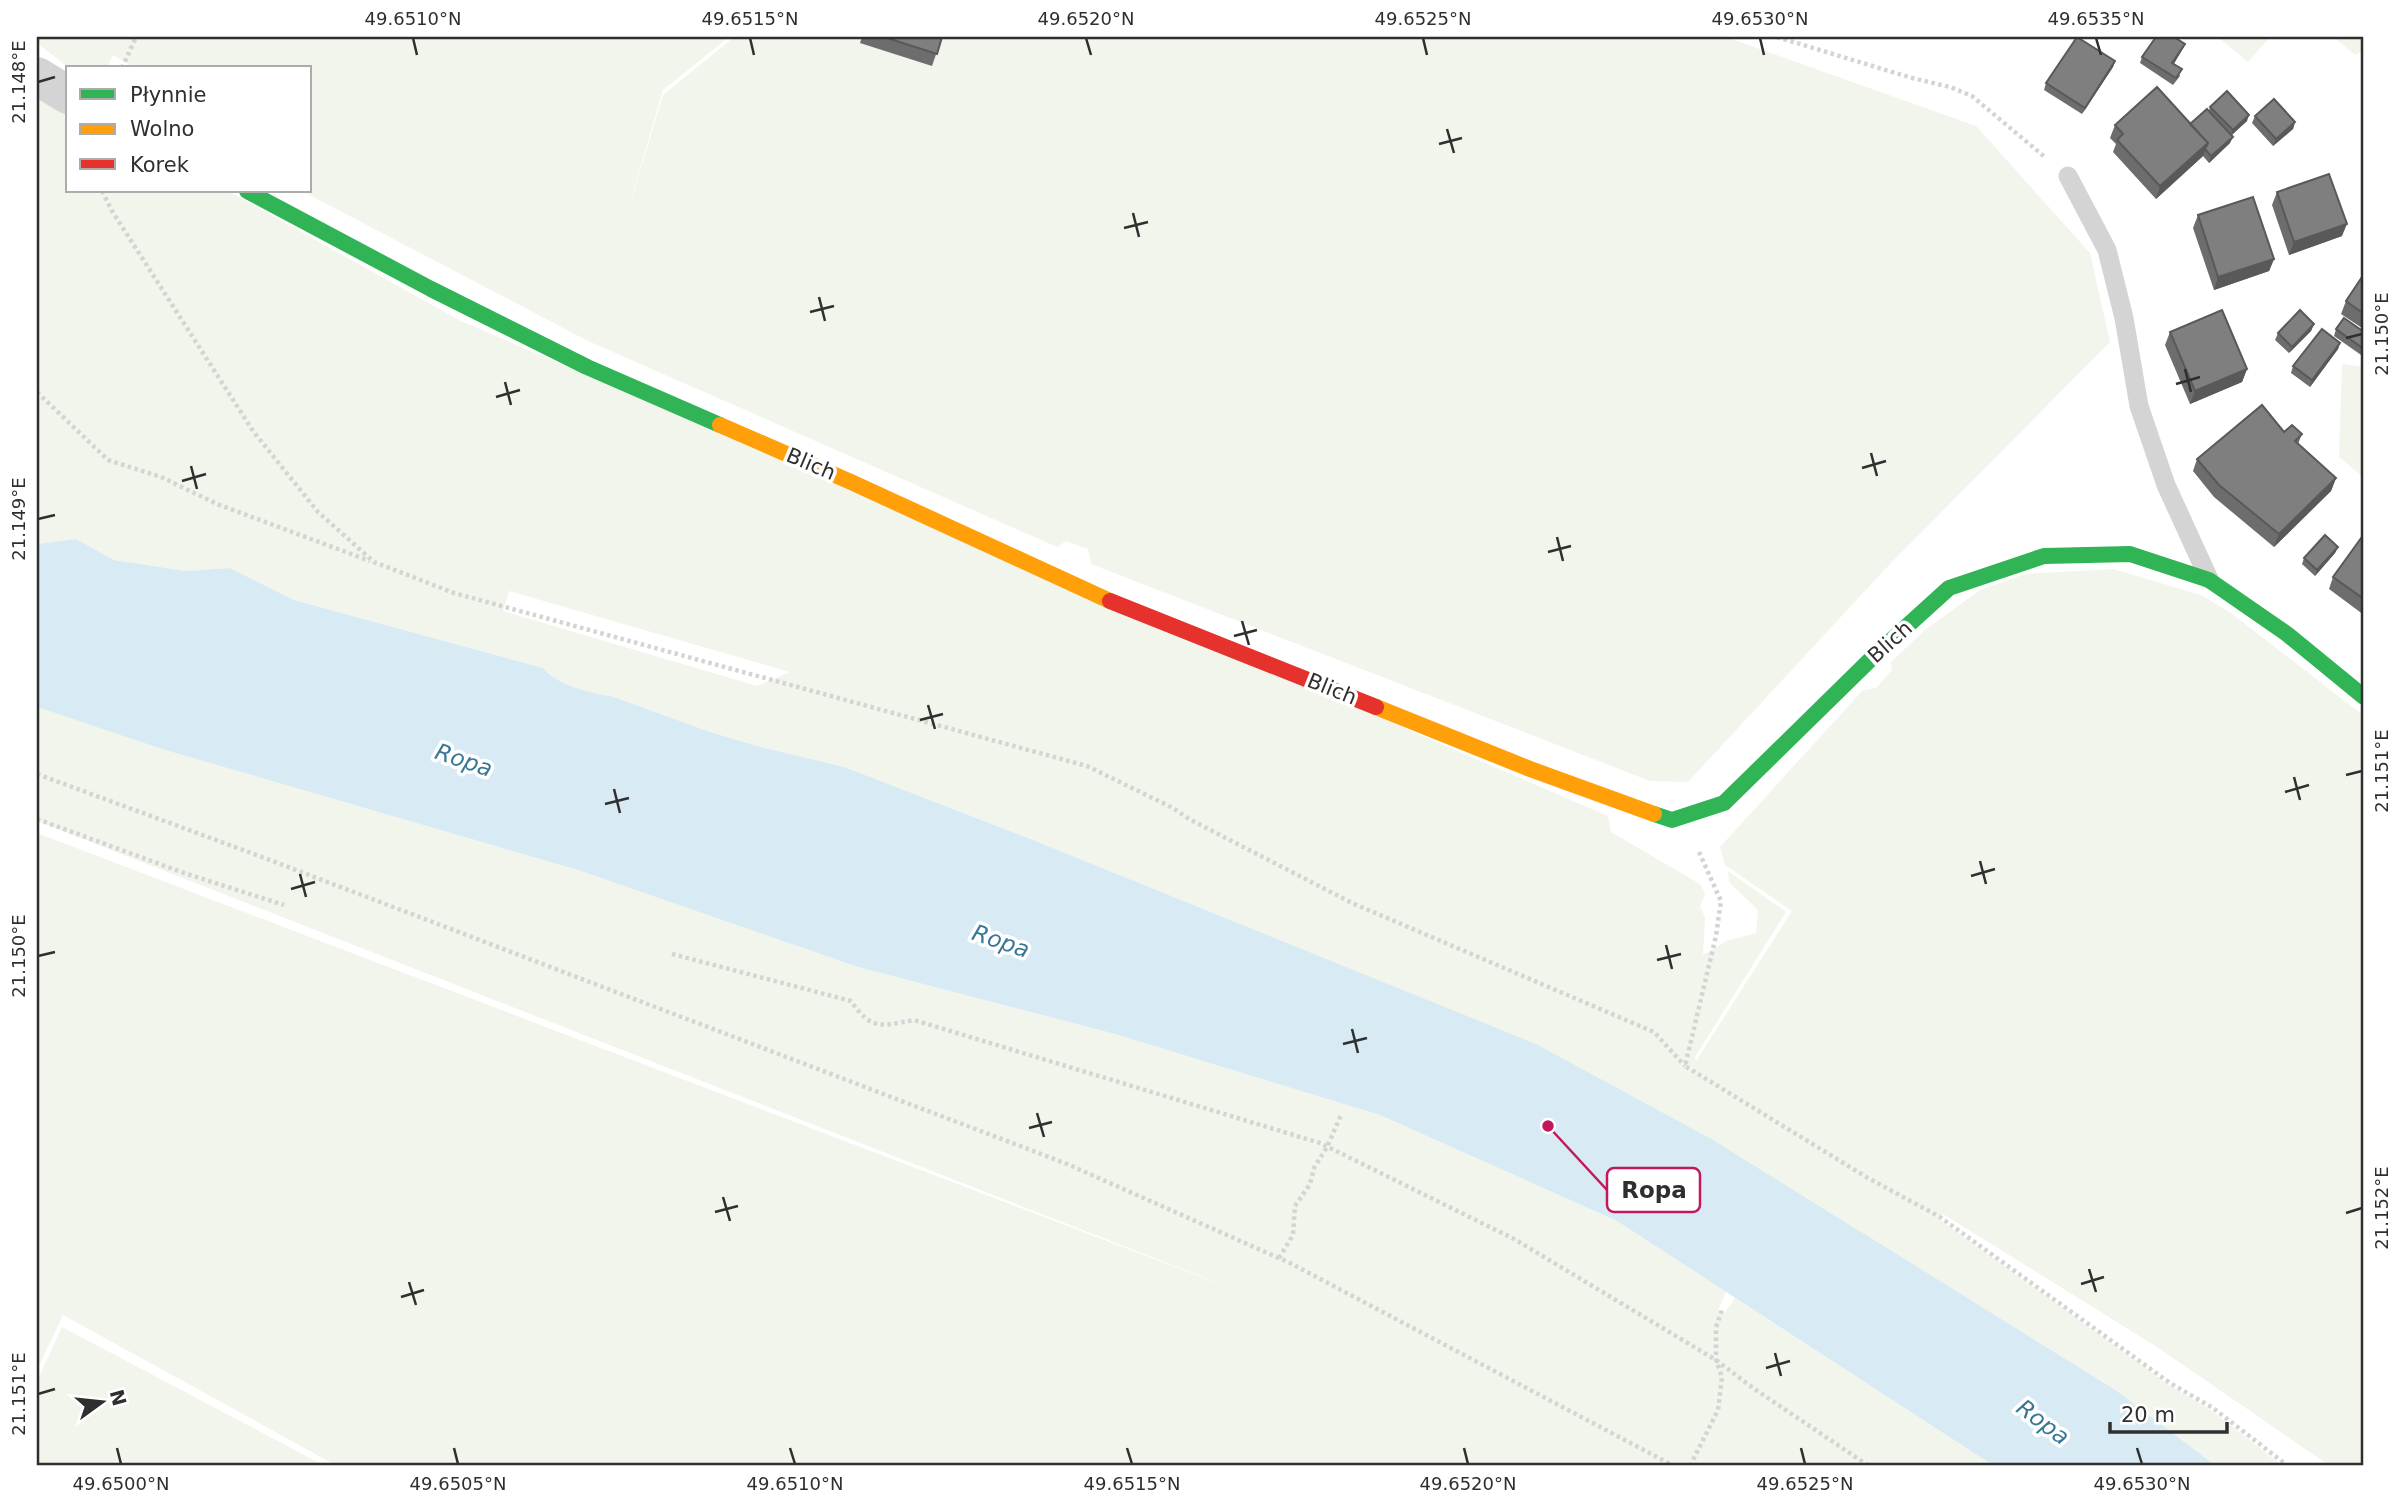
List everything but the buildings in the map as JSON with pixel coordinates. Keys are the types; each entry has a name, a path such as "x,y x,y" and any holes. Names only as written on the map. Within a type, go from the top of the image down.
{"street":[{"path":"37,76 66,94"},
{"name":"Blich","path":"249,192 431,289 587,367 852,482 1095,594 1530,769 1672,820 1724,803 1874,656 1949,588 2044,556 2130,554 2209,580 2287,634 2364,697"}],"lane":[{"path":"2068,176 2107,250 2132,316 2139,406 2166,485 2209,580"}],"path":[{"path":"123,66 136,37"},
{"path":"1777,37 1950,87 1972,96 2068,176"},
{"path":"102,192 253,431 318,512 374,562"},
{"path":"37,392 108,460 161,477 217,504 454,593 1087,766 1173,808 1189,820 1352,903 1654,1032 1685,1066 1868,1178 1940,1217 2170,1383 2213,1408 2288,1466"},
{"path":"37,774 1031,1150 1279,1258 1674,1466"},
{"path":"1683,817 1721,901 1716,936 1685,1066"},
{"path":"37,819 184,873 284,905"},
{"path":"672,954 851,1001 864,1020 883,1026 914,1020 1327,1147 1514,1240 1716,1360 1869,1466"},
{"path":"1279,1258 1293,1235 1295,1206 1310,1184 1314,1168 1341,1115"},
{"path":"1690,1466 1718,1410 1722,1377 1716,1360 1716,1327 1723,1310"}],"shaded area":[{"path":"37,37 729,37 663,90 621,234 663,95 734,37 1726,37 1976,126 2090,253 2110,342 1889,565 1688,782 1650,781 1091,564 1088,549 1066,541 1057,547 588,341 304,192 312,192 312,66 132,66 113,55 108,66 66,66 37,43"},
{"path":"2218,37 2270,37 2248,62"},
{"path":"2334,37 2364,37 2364,50 2355,55"},
{"path":"37,83 66,103 66,192 230,192 459,320 1608,816 1611,832 1700,884 1705,894 1700,907 1705,917 1703,955 1726,941 1756,933 1758,910 1729,882 1728,871 1786,912 1695,1057 1696,1061 1792,911 1725,865 1720,847 1863,690 1876,688 1892,670 1891,662 1925,630 1980,590 2025,574 2113,569 2201,595 2231,613 2364,716 2364,1466 2330,1466 2157,1347 1943,1214 1939,1219 2169,1385 2212,1411 2283,1466 2216,1466 2117,1391 1703,1135 1531,1043 1028,838 844,767 710,732 611,696 574,687 543,668 294,600 230,568 186,571 114,560 76,539 37,544","holes":["509,591 790,672 757,686 503,611"]},
{"path":"2342,364 2364,367 2364,478 2339,457"},
{"path":"37,707 162,749 578,870 858,967 1115,1034 1380,1115 1617,1221 1726,1292 1718,1310 1724,1314 1735,1298 1994,1466 337,1466 63,1315 37,1370 37,833 1259,1299 37,821"},
{"path":"62,1327 325,1466 37,1466 37,1381"}],"water":[{"path":"76,539 114,560 186,571 230,568 294,600 543,668 574,687 611,696 710,732 844,767 1028,838 1536,1044 1713,1140 2117,1391 2216,1466 1994,1466 1617,1221 1380,1115 1115,1034 858,967 578,870 162,749 37,707 37,544"}],"traffic: fast":[{"path":"249,192 431,289 587,367 720,425"},
{"path":"1654,814 1672,820 1724,803 1874,656 1949,588 2044,556 2130,554 2209,580 2287,634 2364,697"}],"traffic: slow":[{"path":"720,425 1110,601"},
{"path":"1376,707 1530,769 1654,814"}],"traffic: jam":[{"path":"1110,601 1376,707"}],"place":[{"name":"Ropa","path":"1548,1126"}]}
